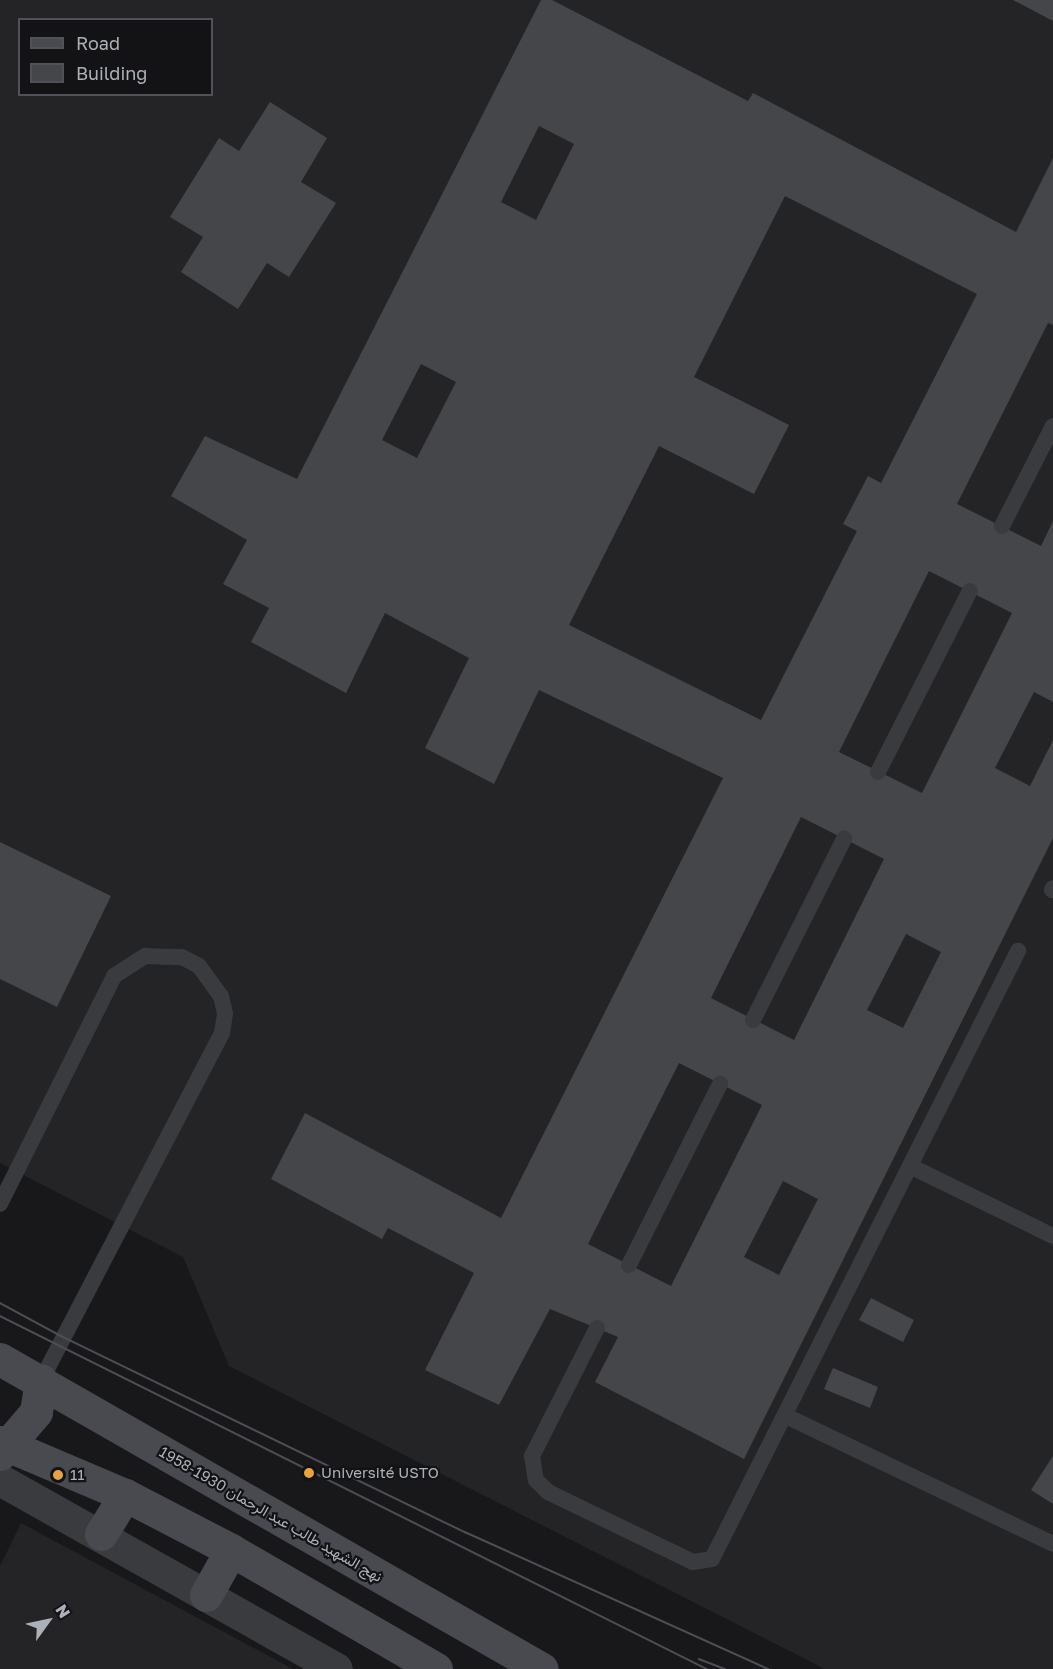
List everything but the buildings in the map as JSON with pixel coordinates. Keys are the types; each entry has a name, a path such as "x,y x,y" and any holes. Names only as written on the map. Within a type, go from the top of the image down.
{"main road":[{"name":"نهج الشهيد طالب عبد الرحمان 1930-1958","path":"0,1359 41,1380 542,1669"},
{"path":"41,1380 36,1412 3,1447 125,1495 231,1550 436,1669"},
{"path":"101,1534 125,1495"},
{"path":"206,1595 231,1550"}],"street":[{"path":"0,1480 101,1534 338,1669"}],"lane":[{"path":"1002,526 1053,426"},
{"path":"878,772 969,591"},
{"path":"753,1020 844,839"},
{"path":"597,1328 532,1456 536,1480 548,1492 693,1562 704,1562 718,1551 1018,951"},
{"path":"0,1204 114,976 145,956 182,957 199,966 221,996 225,1014 222,1033 41,1380"},
{"path":"629,1264 720,1084"},
{"path":"912,1167 1053,1236"},
{"path":"786,1416 1053,1544"}],"shaded area":[{"path":"0,0 1053,0 1053,1669 825,1669 229,1366 183,1257 0,1163"},
{"path":"21,1523 293,1669 0,1669 0,1566"}],"tram line":[{"path":"0,1303 63,1337 465,1532 769,1669"},
{"path":"0,1316 707,1669"},
{"path":"699,1659 725,1669"}],"place":[{"name":"Université USTO","path":"309,1473"},
{"name":"11","path":"58,1475"}]}
